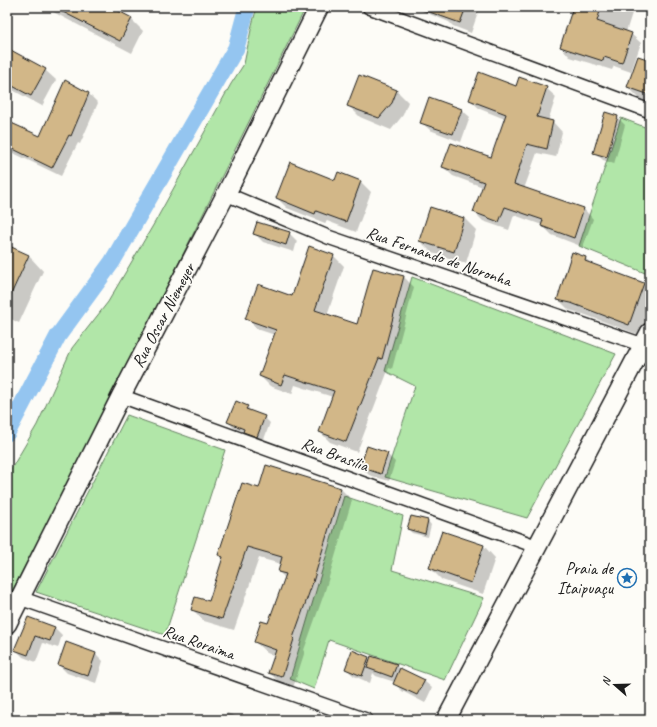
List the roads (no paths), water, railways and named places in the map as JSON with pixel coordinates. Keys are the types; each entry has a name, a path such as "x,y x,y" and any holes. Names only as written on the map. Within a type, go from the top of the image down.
{"street":[{"name":"Rua Oscar Niemeyer","path":"7,624 121,396 226,194 319,7"},
{"path":"369,7 650,111"},
{"name":"Rua Fernando de Noronha","path":"226,194 328,237 647,339"},
{"path":"446,720 647,339"},
{"name":"Rua Brasília","path":"121,396 538,546"},
{"name":"Rua Roraima","path":"20,598 366,720"}],"waterway":[{"path":"7,433 58,336 112,262 236,48 247,7"}],"place":[{"name":"Praia de Itaipuaçu","path":"627,578"}]}
